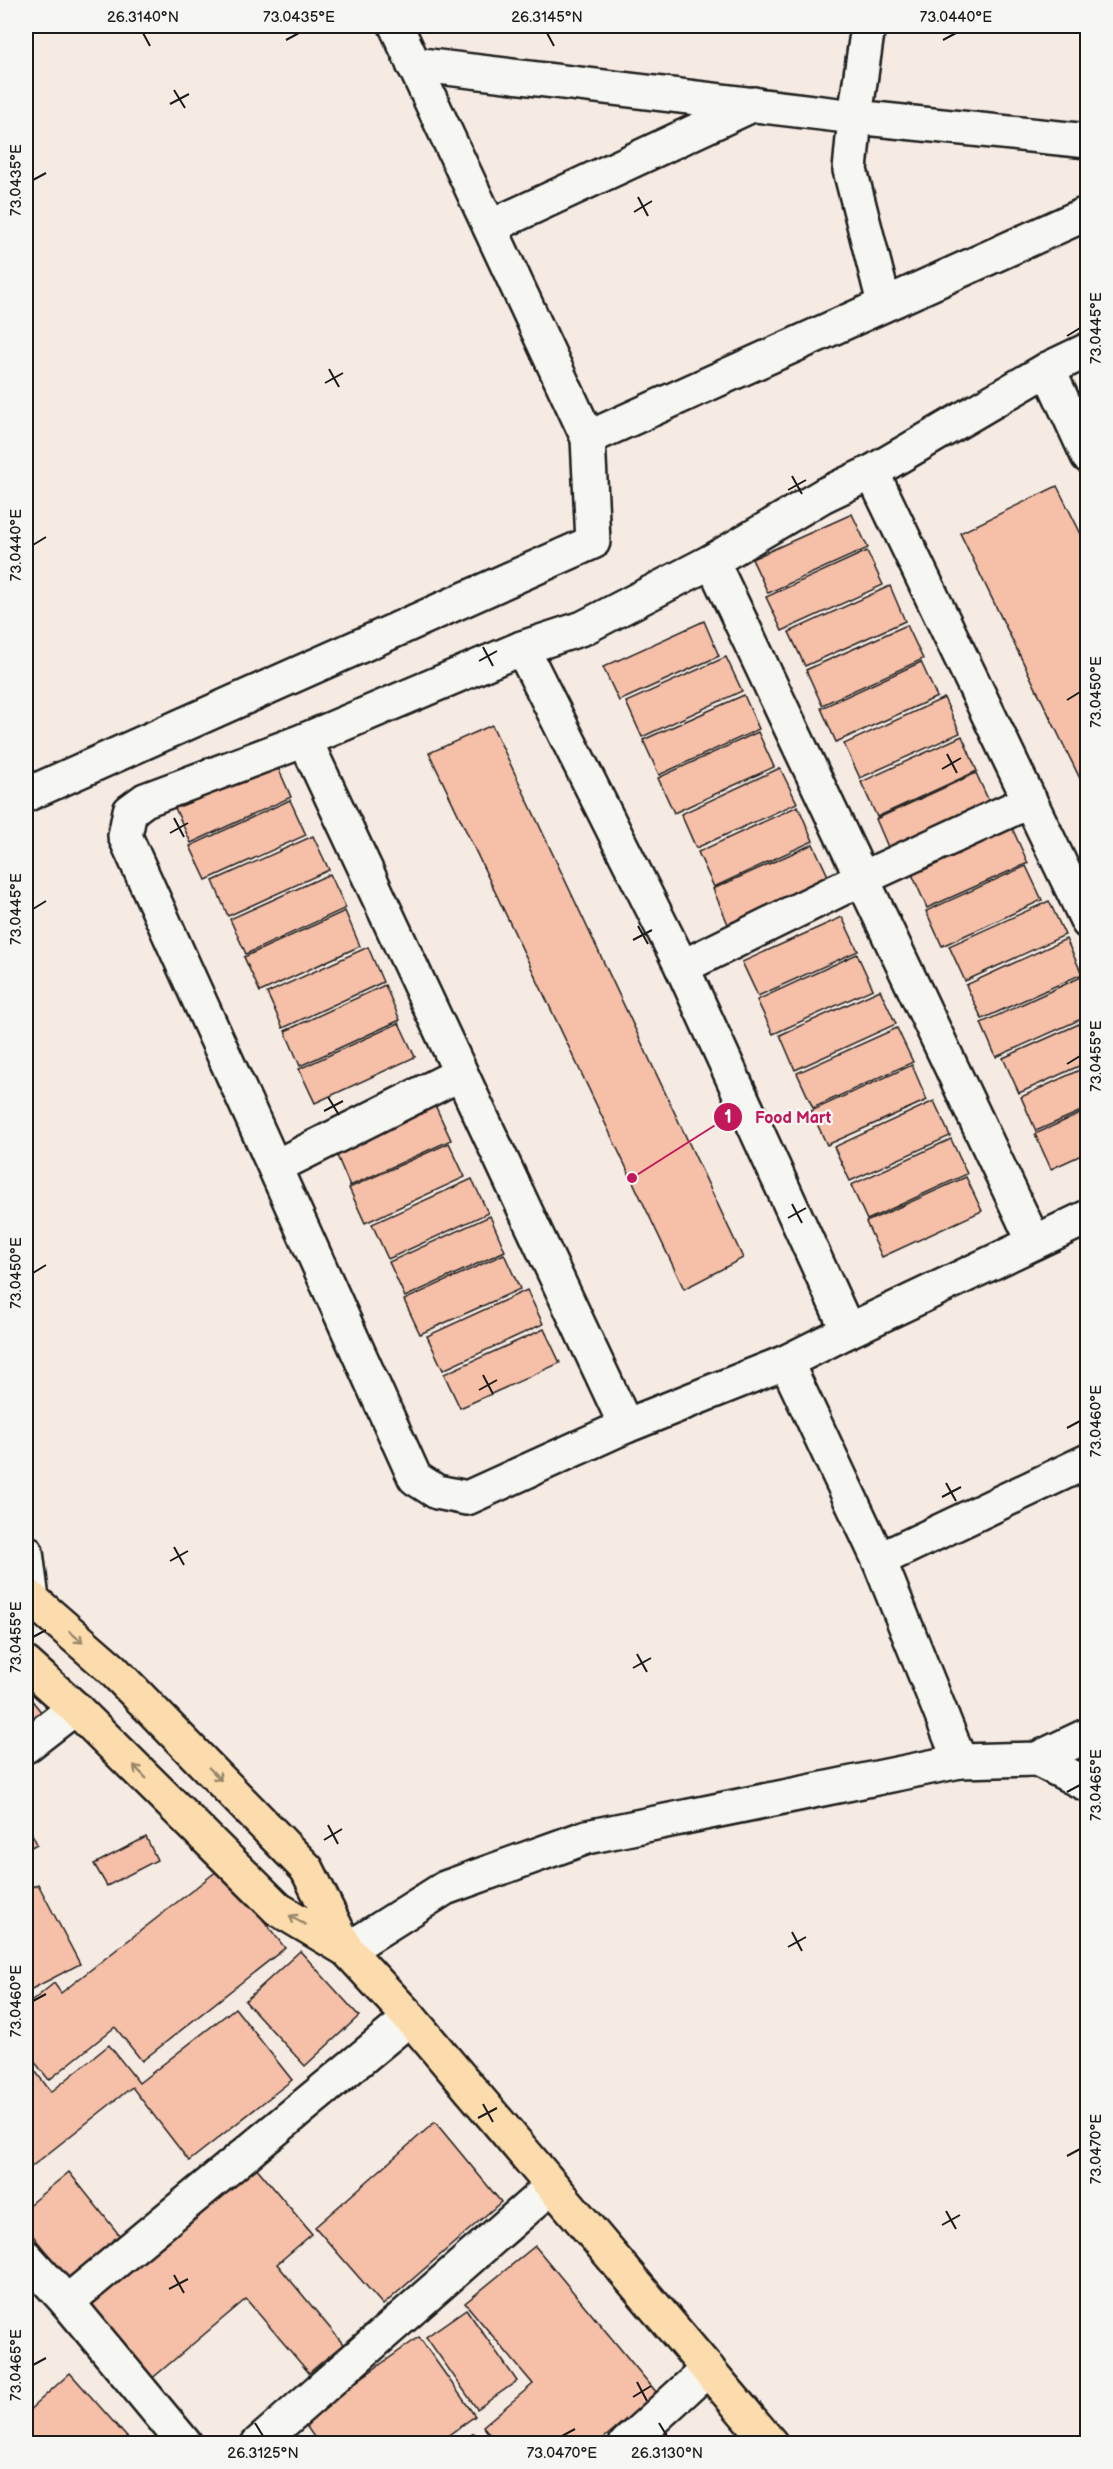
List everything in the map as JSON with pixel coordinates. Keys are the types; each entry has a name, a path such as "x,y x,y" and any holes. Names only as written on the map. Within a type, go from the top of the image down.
{"main road":[{"path":"28,1596 112,1669 307,1869 347,1950"},
{"path":"26,1664 75,1708 278,1909 347,1950 410,2018 771,2444"}],"street":[{"path":"26,795 593,542 588,438 396,26"},
{"path":"868,26 850,170 884,303"},
{"path":"413,64 855,117 1088,141"},
{"path":"490,227 753,104"},
{"path":"588,438 1088,213"},
{"path":"1088,350 1048,369 872,472 824,495 712,561 583,628 522,648 305,740 145,800 130,811 125,837 415,1478 437,1492 467,1498 626,1426 786,1362 1088,1217"},
{"path":"1048,369 1088,456"},
{"path":"872,472 1088,922"},
{"path":"712,561 1034,1242"},
{"path":"522,648 681,967 848,1331"},
{"path":"305,740 626,1426"},
{"path":"681,967 861,879 1030,801"},
{"path":"274,1167 460,1074"},
{"path":"786,1362 879,1560 960,1761"},
{"path":"879,1560 1088,1461"},
{"path":"26,1552 28,1596"},
{"path":"26,1746 75,1708"},
{"path":"347,1950 445,1887 587,1837 960,1761 1037,1759 1088,1735"},
{"path":"1037,1759 1088,1785"},
{"path":"67,2302 410,2018"},
{"path":"258,2444 551,2187"},
{"path":"26,2257 67,2302 185,2444"},
{"path":"626,2444 708,2369"}],"building":[{"path":"1057,486 1088,548 1088,795 960,533"},
{"path":"852,514 868,548 768,593 752,559"},
{"path":"867,551 883,585 782,631 766,597"},
{"path":"890,586 905,621 805,666 789,632"},
{"path":"704,621 719,656 619,701 603,667"},
{"path":"907,625 923,659 822,705 806,670"},
{"path":"726,657 742,691 642,737 626,702"},
{"path":"921,662 937,697 836,742 821,708"},
{"path":"744,695 759,729 659,775 643,740"},
{"path":"944,698 960,733 860,778 844,744"},
{"path":"492,725 743,1258 684,1289 429,753"},
{"path":"758,732 774,767 674,813 658,778"},
{"path":"962,736 977,771 877,817 861,782"},
{"path":"276,763 291,797 191,843 175,808"},
{"path":"780,768 797,803 696,848 681,814"},
{"path":"976,773 992,808 891,854 876,819"},
{"path":"290,800 306,835 206,880 190,846"},
{"path":"798,806 813,841 714,887 698,852"},
{"path":"1012,828 1028,863 927,908 912,874"},
{"path":"313,836 329,870 228,916 213,881"},
{"path":"813,844 829,878 728,924 713,889"},
{"path":"1026,866 1042,900 942,946 926,911"},
{"path":"330,874 346,908 246,954 230,919"},
{"path":"1049,901 1065,935 965,981 949,946"},
{"path":"345,911 360,946 260,992 244,957"},
{"path":"842,917 858,951 758,996 742,962"},
{"path":"1066,939 1082,974 982,1019 966,985"},
{"path":"368,947 383,982 283,1028 267,993"},
{"path":"857,954 873,989 773,1034 757,1000"},
{"path":"1081,977 1088,991 1088,1016 996,1057 981,1023"},
{"path":"385,985 400,1020 300,1066 285,1031"},
{"path":"880,990 896,1024 795,1070 780,1035"},
{"path":"1088,1020 1088,1062 1019,1093 1003,1058"},
{"path":"399,1023 415,1057 315,1103 299,1069"},
{"path":"897,1028 913,1062 813,1108 797,1073"},
{"path":"912,1065 927,1100 827,1145 811,1111"},
{"path":"1088,1066 1088,1108 1036,1131 1021,1097"},
{"path":"934,1101 950,1136 850,1181 834,1147"},
{"path":"435,1105 451,1140 350,1186 335,1151"},
{"path":"1088,1110 1088,1152 1051,1169 1035,1134"},
{"path":"951,1139 967,1174 867,1220 851,1185"},
{"path":"449,1143 465,1177 365,1223 349,1188"},
{"path":"966,1177 982,1211 882,1257 866,1222"},
{"path":"472,1179 488,1213 388,1259 372,1224"},
{"path":"490,1216 505,1251 405,1297 389,1262"},
{"path":"504,1254 520,1289 420,1334 404,1300"},
{"path":"527,1290 543,1324 443,1370 427,1336"},
{"path":"544,1329 560,1363 460,1408 444,1374"},
{"path":"26,1693 42,1713 26,1727"},
{"path":"26,1822 37,1844 26,1850"},
{"path":"146,1837 157,1860 107,1886 94,1864"},
{"path":"222,1867 285,1948 142,2061 115,2027 49,2080 26,2051 32,2044 26,2035 26,2006 54,1983 61,1993"},
{"path":"38,1884 80,1964 26,1992 26,1890"},
{"path":"300,1951 359,2016 305,2066 245,2001"},
{"path":"235,2008 292,2080 189,2161 132,2087 26,2171 26,2059 51,2092 109,2045 139,2083"},
{"path":"435,2122 501,2202 383,2305 315,2227"},
{"path":"255,2166 312,2234 277,2264 343,2344 309,2373 246,2299 149,2381 88,2307"},
{"path":"69,2172 125,2242 71,2284 26,2227 26,2207"},
{"path":"535,2246 657,2393 597,2444 497,2444 483,2426 533,2384 465,2303"},
{"path":"466,2309 517,2381 477,2409 426,2337"},
{"path":"419,2337 475,2416 436,2444 305,2444 314,2437 302,2420"},
{"path":"70,2373 133,2444 26,2444 26,2413"},
{"path":"474,2433 481,2444 457,2444"}],"place":[{"name":"Food Mart","path":"632,1178"}]}
